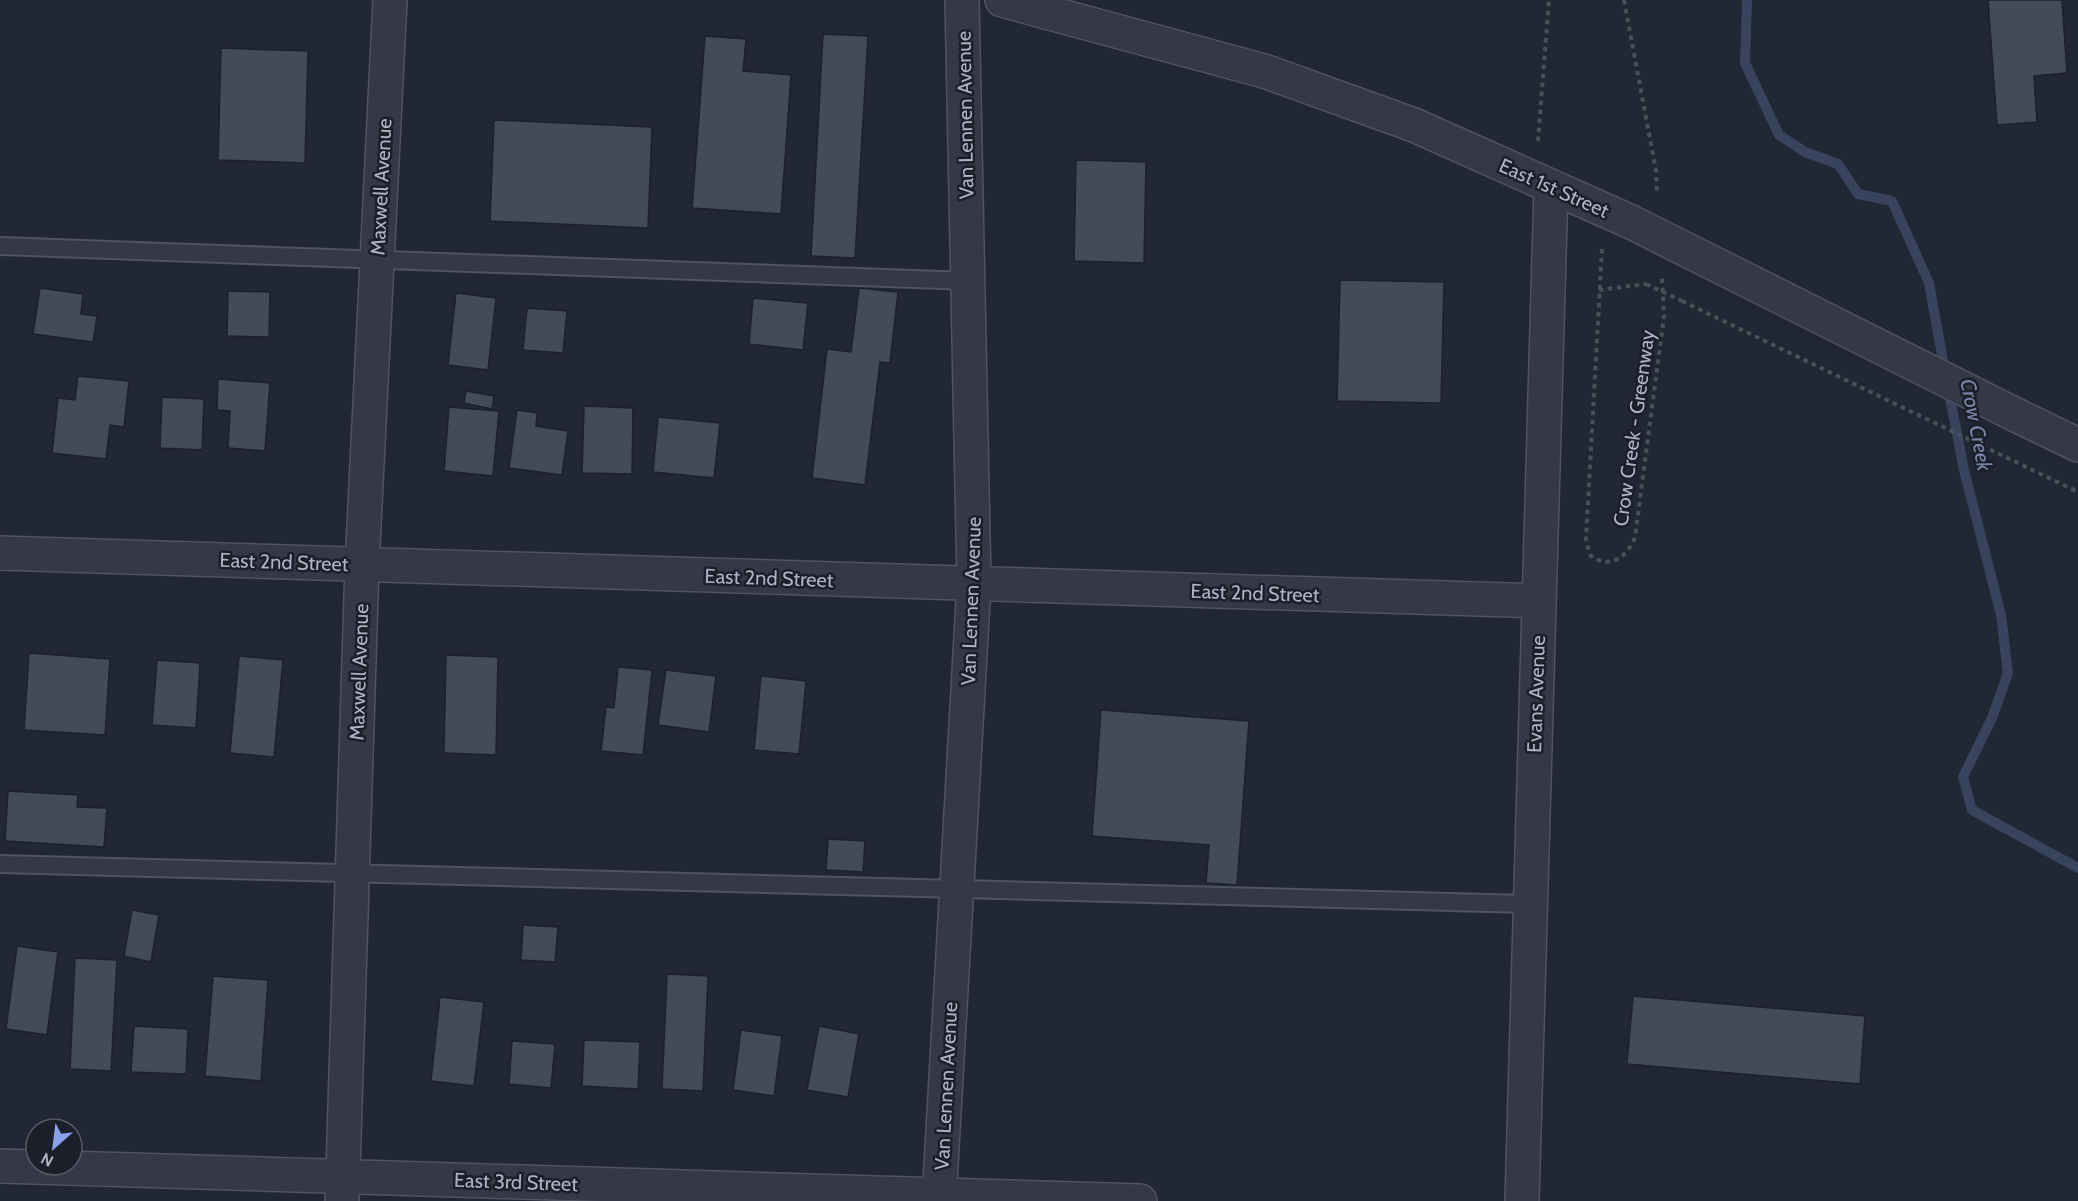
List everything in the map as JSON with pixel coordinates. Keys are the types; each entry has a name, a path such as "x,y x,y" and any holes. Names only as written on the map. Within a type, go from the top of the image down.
{"street":[{"name":"Maxwell Avenue","path":"343,1189 362,565 390,0"},
{"name":"Van Lennen Avenue","path":"940,1198 975,584 962,0"},
{"name":"East 1st Street","path":"1002,0 1264,71 1414,125 1632,222 2078,445"},
{"name":"Evans Avenue","path":"1522,1201 1539,602 1543,184"},
{"name":"East 2nd Street","path":"0,553 1539,602"},
{"name":"East 3rd Street","path":"0,1166 343,1189 1140,1201"}],"lane":[{"path":"0,246 969,281"},
{"path":"0,864 1530,904"}],"path":[{"path":"1543,184 1549,0"},
{"path":"1624,0 1656,171 1658,204"},
{"name":"Crow Creek - Greenway","path":"1662,271 1664,316 1635,537 1623,557 1611,562 1602,561 1590,555 1586,539 1599,290 1646,284 1682,302 2078,492"}],"building":[{"path":"1988,0 2062,0 2067,73 2034,76 2037,122 1997,125"},
{"path":"823,34 868,36 855,258 811,256"},
{"path":"705,36 746,39 743,71 791,75 781,214 692,208"},
{"path":"221,48 308,51 305,163 218,160"},
{"path":"494,120 652,127 648,228 490,221"},
{"path":"1076,160 1146,162 1144,263 1074,261"},
{"path":"1340,280 1444,282 1441,403 1337,401"},
{"path":"40,288 83,294 81,314 97,316 93,342 33,334"},
{"path":"859,288 898,292 890,363 880,362 865,485 812,478 827,349 851,352"},
{"path":"228,291 270,292 269,337 227,336"},
{"path":"456,293 496,298 488,370 448,365"},
{"path":"753,298 808,303 803,350 749,344"},
{"path":"527,308 567,311 563,353 523,350"},
{"path":"78,376 129,381 124,427 110,425 106,459 52,453 58,398 75,400"},
{"path":"218,379 270,383 265,451 228,448 230,411 217,410"},
{"path":"466,391 494,396 492,409 464,403"},
{"path":"162,397 204,399 202,450 160,448"},
{"path":"584,406 633,408 632,474 582,473"},
{"path":"449,407 499,411 493,476 444,471"},
{"path":"517,410 537,413 536,426 568,431 562,475 509,468"},
{"path":"658,417 720,423 714,478 653,472"},
{"path":"29,653 110,659 105,735 24,730"},
{"path":"446,655 498,657 496,755 444,753"},
{"path":"239,656 283,660 274,757 230,753"},
{"path":"157,660 200,663 196,728 152,725"},
{"path":"618,667 652,670 643,755 601,751 606,707 614,708"},
{"path":"666,670 716,676 709,732 658,725"},
{"path":"761,676 806,681 799,754 754,750"},
{"path":"1101,710 1249,721 1237,885 1206,883 1209,845 1092,836"},
{"path":"8,791 78,795 77,807 107,808 104,847 5,841"},
{"path":"828,839 865,841 863,872 826,870"},
{"path":"132,910 159,915 151,962 124,956"},
{"path":"523,925 558,927 555,962 521,960"},
{"path":"17,946 58,952 47,1035 6,1029"},
{"path":"75,958 117,960 111,1071 70,1069"},
{"path":"667,974 708,976 703,1091 662,1089"},
{"path":"213,976 268,980 261,1081 205,1076"},
{"path":"1633,996 1865,1016 1860,1084 1627,1064"},
{"path":"440,997 484,1002 474,1086 431,1081"},
{"path":"134,1026 188,1029 186,1074 131,1072"},
{"path":"819,1026 859,1034 848,1097 807,1090"},
{"path":"741,1030 782,1036 774,1096 733,1090"},
{"path":"584,1040 640,1042 638,1089 582,1086"},
{"path":"512,1041 555,1044 551,1088 509,1084"}],"waterway":[{"name":"Crow Creek","path":"1747,0 1745,63 1779,135 1805,152 1838,164 1858,194 1892,201 1929,283 1945,372"},
{"name":"Crow Creek","path":"1948,387 1964,470 2001,615 2008,673 1992,718 1963,777 1972,810 2078,868"}]}
